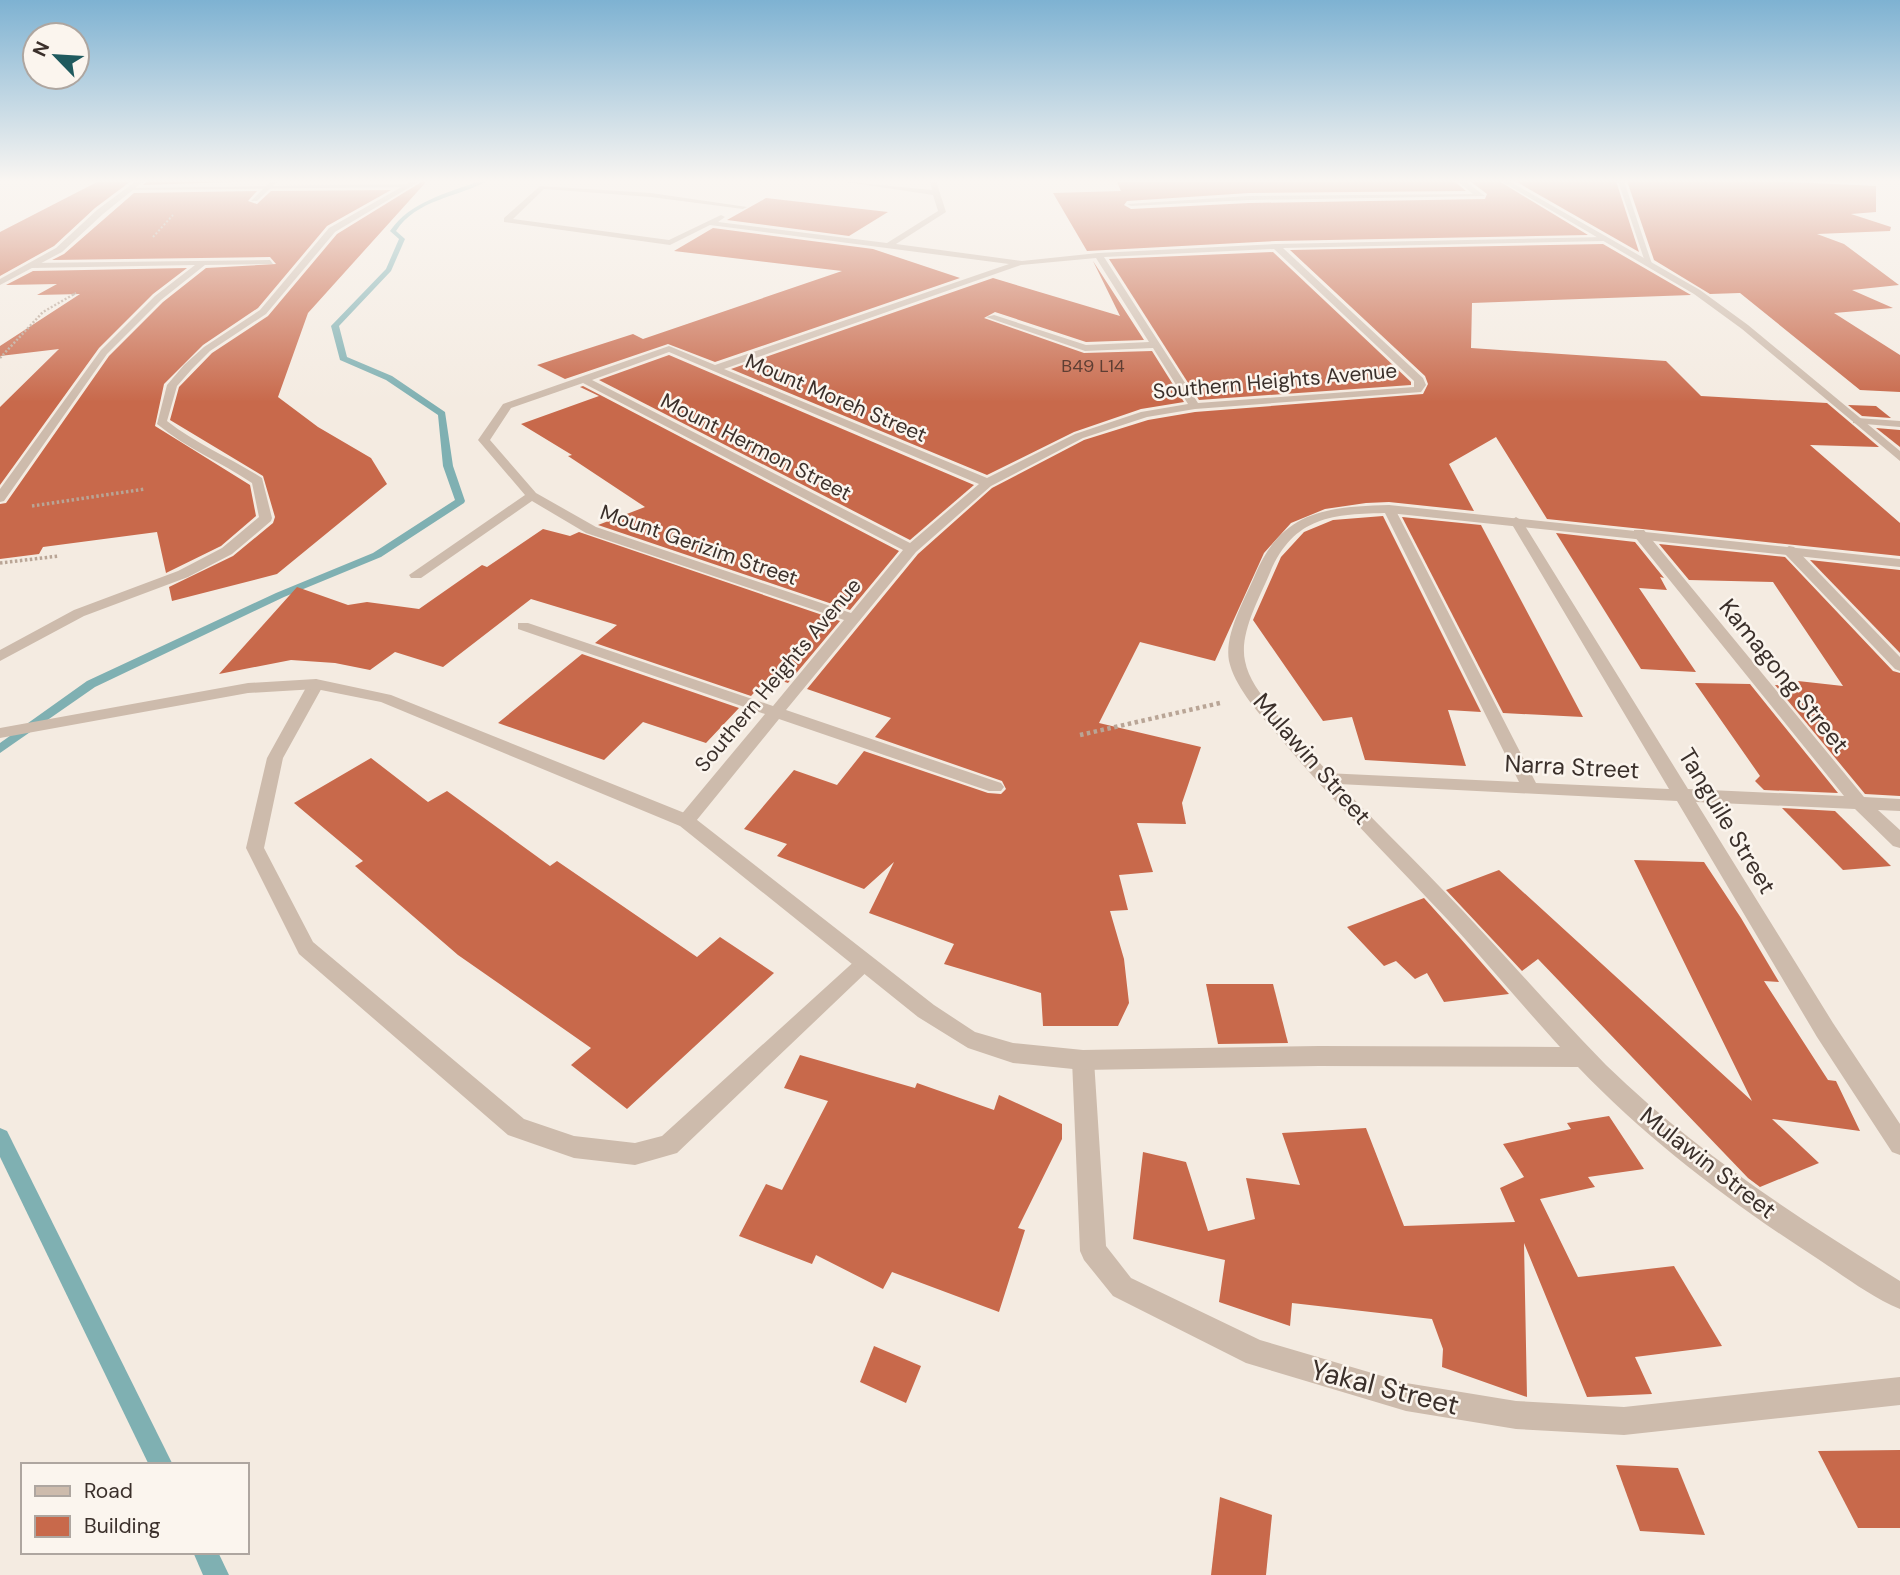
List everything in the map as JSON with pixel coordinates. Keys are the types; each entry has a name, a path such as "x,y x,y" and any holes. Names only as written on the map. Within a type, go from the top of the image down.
{"street":[{"path":"0,282 51,254"},
{"path":"0,656 79,613 183,574 216,557 266,518 265,500 258,481 223,458 182,439 161,422 173,385 207,349 263,312 311,254"},
{"path":"963,254 1022,263"},
{"path":"716,368 1022,263 1108,254"},
{"name":"Southern Heights Avenue","path":"685,821 911,549 987,483 1079,436 1113,423 1195,406 1417,390 1421,385 1419,380 1285,254"},
{"path":"1631,254 1697,292 1745,327 1900,457"},
{"path":"1646,254 1650,265"},
{"path":"1098,255 1195,406"},
{"path":"32,265 270,262"},
{"path":"0,498 104,352 158,298 203,263"},
{"path":"991,317 1085,348 1156,345"},
{"name":"Mount Moreh Street","path":"669,349 987,483"},
{"name":"Mount Gerizim Street","path":"669,349 506,406 484,440 532,496 591,530 852,618"},
{"name":"Mount Hermon Street","path":"583,379 911,549"},
{"path":"1857,421 1900,424"},
{"path":"416,575 532,496"},
{"path":"1389,509 1531,789"},
{"name":"Mulawin Street","path":"1900,564 1389,509 1319,513 1287,533 1264,568 1239,640 1237,664 1255,698 1325,779 1649,1121 1735,1190 1900,1296"},
{"name":"Tanguile Street","path":"1516,521 1825,1030 1900,1144"},
{"name":"Kamagong Street","path":"1639,534 1858,802 1900,841"},
{"path":"1789,551 1900,666"},
{"path":"523,626 995,788"},
{"path":"316,684 275,758 255,848 306,948 516,1127 574,1147 635,1154 669,1145 864,964"},
{"path":"0,733 248,688 316,684 385,698 685,821 864,964 968,1039 1013,1053 1083,1060 1319,1056 1587,1057"},
{"name":"Narra Street","path":"1325,779 1900,805"},
{"name":"Yakal Street","path":"1083,1060 1093,1251 1122,1287 1256,1353 1406,1397 1516,1415 1624,1421 1900,1391"}],"path":[{"path":"26,507 145,489"},
{"path":"0,563 59,556"},
{"path":"1080,735 1209,704 1255,698"}],"building":[{"path":"0,254 39,254 0,276"},
{"path":"63,254 303,254 258,308 203,345 164,384 155,426 250,485 256,516 221,546 166,573 157,532 43,547 39,554 0,559 0,504 6,503 109,356 163,302 206,268 276,264 270,257 52,260"},
{"path":"320,254 361,254 308,313 278,397 318,427 371,458 387,484 277,574 172,601 169,587 233,556 273,523 275,517 263,476 170,420 179,387 212,353 268,316"},
{"path":"703,254 890,254 960,278 715,362 668,344 565,379 537,365 633,334 643,339 842,271"},
{"path":"1276,254 1411,382 1411,385 1199,400 1109,259"},
{"path":"1295,254 1621,254 1691,295 1472,303 1471,348 1666,361 1701,396 1827,403 1879,447 1810,445 1900,523 1900,556 1547,519 1496,437 1449,464 1474,511 1389,502 1366,503 1325,509 1291,523 1264,553 1215,661 1140,642 1099,723 1201,747 1182,803 1186,824 1137,823 1153,872 1119,875 1128,910 1110,911 1124,959 1129,1003 1118,1026 1043,1026 1041,993 944,964 954,944 869,913 894,862 864,889 777,856 787,844 744,829 794,770 837,785 864,751 988,793 1001,794 1006,789 1002,781 875,737 891,718 807,689 918,554 992,488 1084,440 1148,420 1195,412 1423,394 1428,384 1425,376"},
{"path":"1652,254 1858,254 1899,285 1852,290 1893,308 1834,313 1900,355 1900,392 1860,390 1740,293 1710,294 1654,260"},
{"path":"1093,261 1144,340 1086,342 995,312 984,318 1084,353 1152,351 1184,402 1141,409 1074,432 987,475 731,369 993,278 1120,316"},
{"path":"187,268 153,294 99,348 0,485 0,407 59,349 0,356 0,346 80,294 37,295 57,284 6,285 33,271"},
{"path":"669,355 974,485 910,540 599,380"},
{"path":"583,386 899,551 850,610 598,525 645,507 568,456 572,455 521,424 599,396 580,387"},
{"path":"1848,405 1876,406 1891,418 1862,416"},
{"path":"1876,428 1900,430 1900,447"},
{"path":"1383,516 1481,712 1448,710 1466,766 1365,760 1352,717 1323,721 1253,620 1281,557 1304,532 1333,520"},
{"path":"1402,517 1481,525 1583,717 1503,713"},
{"path":"543,529 570,536 579,532 840,621 788,683 769,677 751,696 595,643 617,625 531,599 443,667 395,652 370,670 335,663 291,660 219,674 297,587 348,605 367,602 419,609 482,565 487,567"},
{"path":"1556,533 1635,542 1664,578 1660,577 1667,590 1639,588 1696,672 1641,669"},
{"path":"1659,544 1785,557 1893,671 1900,673 1900,796 1865,794 1775,685 1801,686 1798,681 1843,686 1773,582 1689,580"},
{"path":"1810,560 1900,570 1900,653"},
{"path":"582,654 739,708 706,743 643,722 604,760 498,723"},
{"path":"1695,683 1750,684 1838,793 1764,790 1755,781 1760,776"},
{"path":"371,758 428,802 447,791 550,866 557,861 697,957 720,937 774,973 627,1109 571,1065 591,1048 458,955 355,866 363,861 294,803"},
{"path":"1782,808 1835,811 1891,866 1843,870"},
{"path":"1634,860 1704,862 1741,918 1779,982 1764,981 1828,1080 1836,1081 1860,1131 1772,1119 1819,1163 1760,1187 1748,1178 1538,959 1522,971 1446,890 1499,870 1752,1101"},
{"path":"1424,898 1509,994 1444,1002 1427,973 1415,979 1396,961 1384,966 1347,927"},
{"path":"1206,984 1273,984 1288,1043 1218,1044"},
{"path":"800,1055 915,1088 917,1083 994,1110 999,1095 1062,1124 1062,1139 1018,1228 1025,1230 999,1312 892,1272 883,1289 816,1255 812,1264 739,1236 766,1184 782,1190 828,1101 784,1088"},
{"path":"1609,1116 1644,1169 1588,1177 1595,1187 1540,1199 1578,1277 1674,1266 1722,1346 1635,1357 1652,1394 1587,1397 1524,1243 1527,1397 1442,1367 1443,1349 1432,1319 1292,1303 1290,1326 1219,1302 1225,1260 1133,1239 1143,1152 1186,1162 1208,1231 1255,1219 1246,1178 1300,1185 1282,1133 1366,1128 1404,1226 1515,1222 1500,1188 1524,1177 1503,1144 1571,1129 1567,1123"},
{"path":"874,1346 921,1366 906,1403 860,1382"},
{"path":"1900,1450 1900,1528 1858,1528 1818,1451"},
{"path":"1616,1465 1678,1468 1705,1535 1640,1531"},
{"path":"1220,1497 1272,1515 1266,1575 1211,1575"}],"waterway":[{"path":"0,749 91,684 280,595 377,555 460,501 448,466 442,414 389,378 343,358 335,326 389,270 396,254"},
{"path":"0,1137 160,1463"},
{"path":"206,1554 216,1575"}]}
